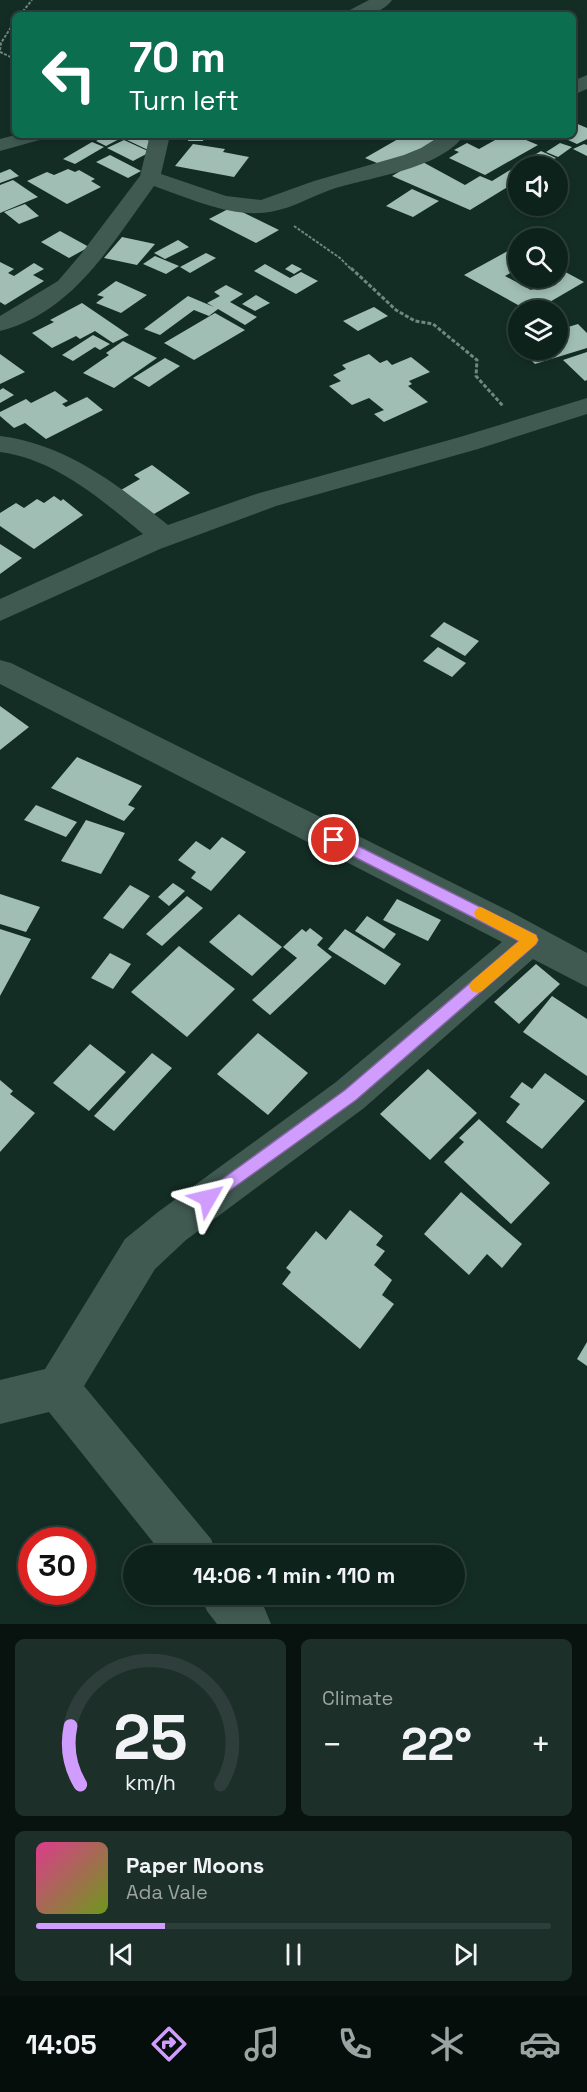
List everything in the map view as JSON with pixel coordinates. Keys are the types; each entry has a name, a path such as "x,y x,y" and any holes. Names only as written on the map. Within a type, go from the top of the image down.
{"street":[{"path":"360,12 383,0"},
{"path":"0,145 25,138"},
{"path":"0,324 15,318 66,286 150,177 159,138"},
{"path":"150,177 219,200 262,207 324,185 403,162 434,148 449,138"},
{"path":"0,611 164,537 266,500 587,406"},
{"path":"0,444 16,444 53,458 121,501 164,537"},
{"path":"0,671 587,971"},
{"path":"0,1402 58,1388 140,1254 190,1212 350,1095 530,940"},
{"path":"58,1388 185,1545"},
{"path":"232,1605 247,1624"}],"path":[{"path":"22,12 32,0"},
{"path":"0,51 1,43 12,26"},
{"path":"262,207 340,258 396,310 415,321 434,324 475,357 476,375 480,382 495,394 521,427"}],"building":[{"path":"576,123 587,128 587,139 577,144 564,138 576,138"},
{"path":"102,138 121,138 106,146 96,141"},
{"path":"143,138 158,145 148,150 125,139"},
{"path":"189,138 204,138 203,141 188,141"},
{"path":"400,138 442,138 389,168 365,158"},
{"path":"499,138 521,138 538,145 519,156 508,156 508,162 485,175 449,158 459,152 454,150 467,143 479,149"},
{"path":"124,140 150,152 133,161 107,148"},
{"path":"92,142 104,147 75,164 63,159"},
{"path":"560,143 572,147 559,156 546,152"},
{"path":"193,144 225,149 223,152 249,157 234,177 175,166"},
{"path":"587,145 587,156 573,149"},
{"path":"541,151 552,156 533,156"},
{"path":"110,155 141,171 128,178 96,162"},
{"path":"419,160 465,185 480,176 492,181 508,171 508,187 470,210 392,176"},
{"path":"10,169 19,176 0,183 0,173"},
{"path":"68,169 75,172 79,170 95,179 91,181 101,187 67,204 27,181 47,172 54,175"},
{"path":"13,180 38,197 0,213 0,185"},
{"path":"412,189 439,201 413,217 386,206"},
{"path":"25,204 39,216 19,224 4,212"},
{"path":"232,207 279,230 256,243 209,219"},
{"path":"60,231 89,247 69,258 41,242"},
{"path":"122,237 155,244 137,265 104,258"},
{"path":"178,240 189,247 165,259 154,253"},
{"path":"508,251 508,274 505,276 508,278 508,288 531,290 568,288 568,273 584,282 553,300 509,300 464,275"},
{"path":"206,253 216,258 190,273 180,267"},
{"path":"155,256 179,266 166,274 143,264"},
{"path":"0,262 14,269 8,273 14,276 34,263 44,269 33,275 44,281 5,305 0,302"},
{"path":"265,264 290,278 301,272 318,281 296,294 254,271"},
{"path":"292,264 302,269 294,274 285,269"},
{"path":"116,281 147,295 121,313 96,303 104,297 97,295"},
{"path":"226,285 243,294 230,302 257,317 245,325 218,309 209,316 194,310 160,335 144,329 188,296 214,307 207,303 220,296 214,292"},
{"path":"256,295 270,303 255,311 242,304"},
{"path":"82,303 129,335 113,343 95,331 80,339 76,336 52,348 32,333 54,322 50,320"},
{"path":"374,307 388,316 358,331 343,321"},
{"path":"215,313 245,330 194,360 164,343"},
{"path":"578,324 587,333 587,348 568,354 568,327"},
{"path":"93,335 110,344 100,350 95,347 73,361 62,355"},
{"path":"123,341 157,358 114,388 83,373 109,355 106,353"},
{"path":"587,352 587,380 585,381 563,360"},
{"path":"0,354 25,372 0,384"},
{"path":"369,354 380,363 387,360 392,365 411,357 430,372 409,381 412,384 408,386 428,402 384,422 374,414 384,410 369,398 352,405 329,386 341,381 333,375 346,369 342,365"},
{"path":"165,358 180,366 149,387 133,378"},
{"path":"531,360 548,360 535,364"},
{"path":"3,388 14,395 0,403 0,390"},
{"path":"55,391 68,401 62,404 66,407 87,397 103,410 46,439 25,423 14,428 0,416 0,412 26,399 31,403"},
{"path":"152,465 190,493 154,514 121,490 140,479 134,475"},
{"path":"54,496 61,501 63,499 83,515 34,549 0,526 0,513 16,503 24,508 37,499 44,503"},
{"path":"0,544 22,558 0,574"},
{"path":"444,622 479,641 465,656 430,636"},
{"path":"438,647 466,663 452,677 423,661"},
{"path":"0,706 29,727 0,750"},
{"path":"77,757 142,786 128,805 135,808 124,821 51,788"},
{"path":"36,805 77,822 66,837 24,820"},
{"path":"86,820 125,833 101,874 61,861"},
{"path":"222,837 246,852 211,891 191,878 196,872 178,860 196,841 210,850"},
{"path":"173,883 185,891 169,906 158,897"},
{"path":"130,885 150,896 123,929 103,918"},
{"path":"0,894 40,907 26,932 0,924"},
{"path":"187,896 203,908 162,946 146,934"},
{"path":"397,899 441,920 428,941 383,920"},
{"path":"239,914 282,947 252,976 209,942"},
{"path":"367,916 396,934 384,949 355,931"},
{"path":"310,928 323,938 317,945 332,957 270,1015 252,1000 297,958 283,947 302,929 306,932"},
{"path":"0,929 31,939 0,996"},
{"path":"345,929 401,964 385,985 328,949"},
{"path":"179,946 235,989 187,1037 131,992"},
{"path":"110,953 131,964 113,989 91,978"},
{"path":"536,964 560,984 519,1024 494,1002"},
{"path":"552,996 587,1019 587,1076 523,1032"},
{"path":"258,1033 308,1073 268,1115 217,1074"},
{"path":"90,1044 126,1072 89,1111 53,1083"},
{"path":"152,1053 172,1068 114,1131 94,1116"},
{"path":"428,1069 477,1113 430,1160 380,1114"},
{"path":"545,1073 585,1101 542,1149 506,1122 520,1104 510,1097 522,1082 532,1089"},
{"path":"0,1080 13,1091 10,1094 35,1113 0,1152"},
{"path":"479,1119 550,1183 511,1224 444,1162 464,1142 459,1138"},
{"path":"461,1192 522,1244 502,1268 487,1254 469,1275 424,1234"},
{"path":"350,1210 383,1236 376,1245 385,1251 374,1265 392,1280 382,1295 394,1304 360,1349 282,1284 291,1272 286,1268 316,1231 326,1240"},
{"path":"587,1342 587,1366 577,1359"}],"slow traffic":[{"path":"477,986 530,940 481,913"}],"route":[{"path":"208,1198 350,1095 530,940 334,840"}]}
